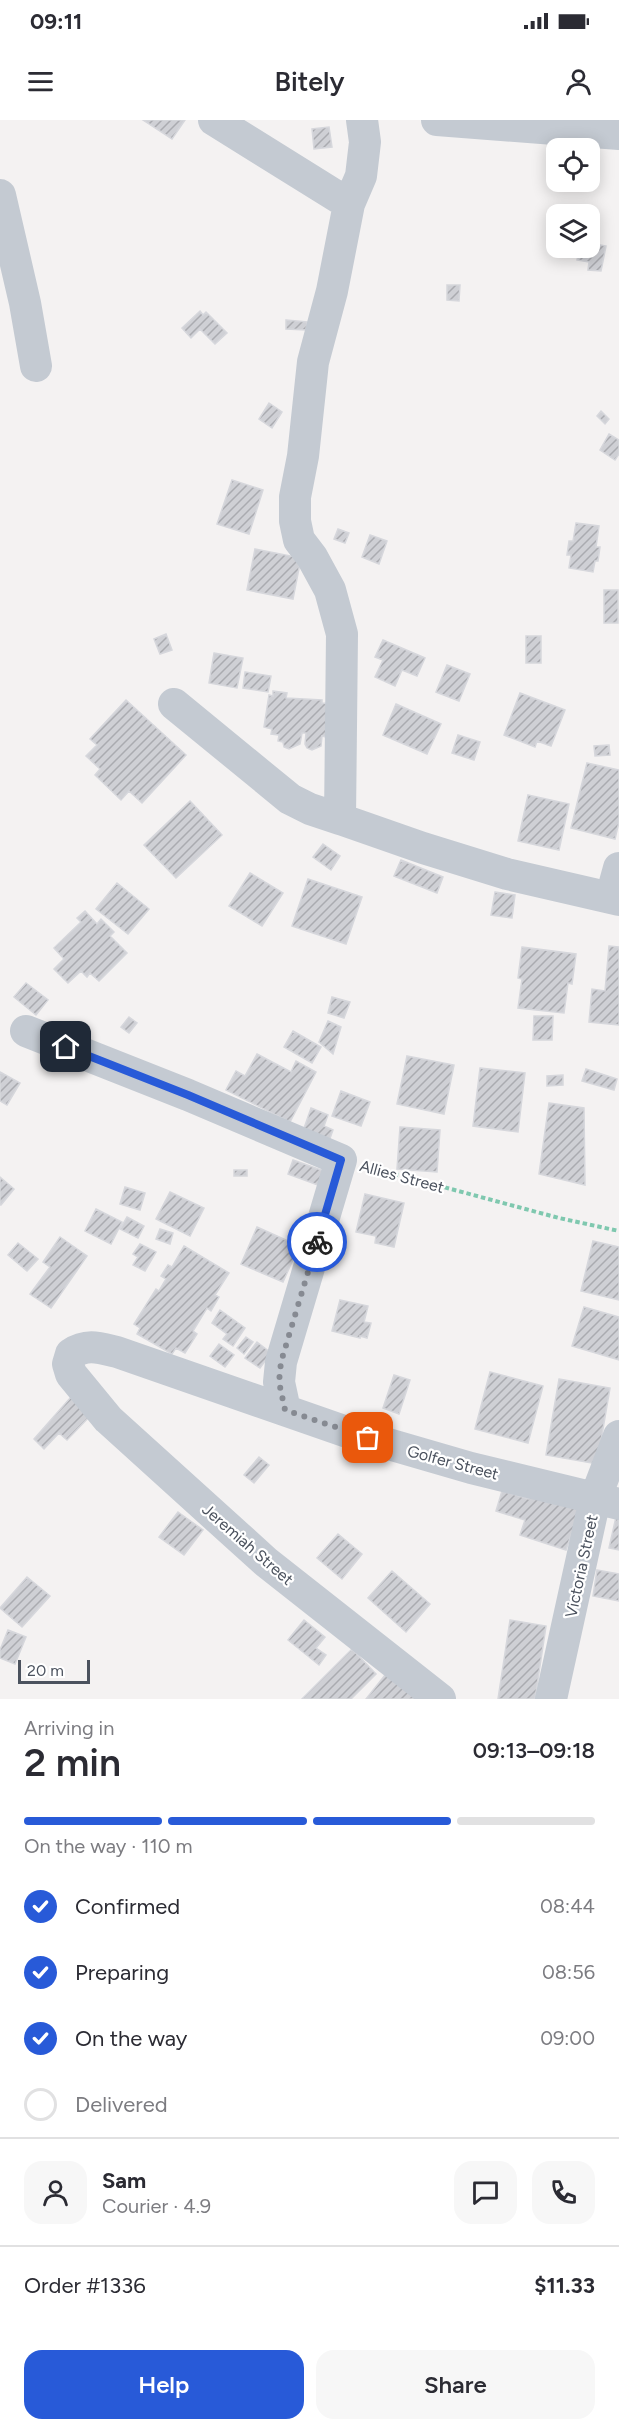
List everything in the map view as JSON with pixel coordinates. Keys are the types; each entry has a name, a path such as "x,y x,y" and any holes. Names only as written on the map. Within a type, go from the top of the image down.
{"street":[{"path":"214,120 349,204"},
{"path":"340,819 342,634 330,590 312,557 299,540 294,520 313,362 332,291 349,204 361,176 365,142 362,120"},
{"path":"437,120 619,134"},
{"path":"0,195 25,303 36,366"},
{"path":"174,704 290,799 310,809 507,874 615,899 619,868"},
{"name":"Allies Street","path":"26,1031 188,1095 341,1160"},
{"path":"285,1410 279,1382 281,1362 341,1160"},
{"name":"Golfer Street","path":"71,1374 68,1364 71,1354 80,1348 93,1346 347,1432 471,1468 607,1502"},
{"name":"Jeremiah Street","path":"71,1374 108,1419 266,1562 440,1699"},
{"name":"Victoria Street","path":"551,1699 607,1502 619,1436"}],"path":[{"name":"Allies Street","path":"341,1160 559,1218 619,1231"}],"building":[{"path":"143,120 185,120 172,139"},
{"path":"329,127 332,147 314,149 312,129"},
{"path":"600,245 606,246 601,271 588,270 589,262 577,260 578,258 600,258"},
{"path":"447,285 460,285 459,301 447,300"},
{"path":"200,311 203,315 206,312 227,333 215,344 200,329 191,338 182,328"},
{"path":"286,320 307,322 306,330 286,329"},
{"path":"269,403 282,412 272,428 259,419"},
{"path":"601,411 609,419 605,424 597,416"},
{"path":"609,434 619,440 619,454 615,460 600,450"},
{"path":"232,480 263,490 249,534 217,524"},
{"path":"576,523 599,526 596,547 600,547 598,561 595,561 593,572 569,568 571,555 567,555 569,541 573,541"},
{"path":"338,529 349,533 345,543 334,539"},
{"path":"370,535 387,541 379,564 362,557"},
{"path":"255,549 301,558 293,599 247,590"},
{"path":"604,590 618,590 618,623 604,623"},
{"path":"166,634 172,650 160,654 154,639"},
{"path":"526,636 541,636 541,663 526,663"},
{"path":"383,640 425,658 417,676 402,670 395,686 375,677 383,660 375,657"},
{"path":"214,653 243,658 237,688 209,683"},
{"path":"447,665 470,674 459,701 436,692"},
{"path":"245,672 271,676 268,692 243,688"},
{"path":"273,691 287,693 286,698 322,700 322,703 331,704 326,737 322,736 321,746 312,750 307,748 306,733 302,733 300,744 289,749 284,747 283,742 278,741 279,735 271,734 272,729 264,727 269,695 273,696"},
{"path":"520,693 565,710 551,746 537,741 535,747 504,735"},
{"path":"126,700 186,755 142,803 129,791 121,800 95,775 100,769 86,756 97,745 90,739"},
{"path":"396,704 441,724 427,754 383,735"},
{"path":"458,735 480,742 474,760 452,753"},
{"path":"609,745 610,755 595,756 594,746"},
{"path":"587,763 619,770 619,822 615,839 571,828"},
{"path":"528,795 569,804 559,850 518,841"},
{"path":"190,801 222,835 176,878 144,845"},
{"path":"323,844 340,856 331,870 313,857"},
{"path":"401,860 443,877 437,893 394,876"},
{"path":"250,873 283,893 262,926 229,906"},
{"path":"308,879 362,897 346,944 292,926"},
{"path":"117,883 149,909 128,934 96,909"},
{"path":"495,892 515,895 512,918 491,915"},
{"path":"85,911 97,924 101,919 114,932 110,936 127,953 99,981 90,973 87,977 81,971 68,983 54,969 64,959 54,948 81,922 77,918"},
{"path":"609,946 619,947 619,1025 589,1022 592,989 605,991"},
{"path":"522,947 576,954 572,984 568,983 564,1013 518,1008 522,979 518,978"},
{"path":"26,983 48,1000 36,1015 14,997"},
{"path":"332,997 350,1002 344,1018 328,1013"},
{"path":"534,1016 553,1016 552,1040 533,1040"},
{"path":"129,1017 137,1023 129,1033 121,1027"},
{"path":"328,1021 341,1027 333,1054 319,1042"},
{"path":"293,1031 321,1047 312,1063 284,1047"},
{"path":"257,1054 291,1072 296,1061 316,1072 290,1122 226,1090 236,1071 245,1076"},
{"path":"407,1056 454,1065 444,1114 397,1104"},
{"path":"480,1068 525,1073 518,1132 473,1126"},
{"path":"586,1069 617,1079 614,1090 582,1081"},
{"path":"0,1072 20,1083 7,1105 0,1101"},
{"path":"563,1075 563,1085 547,1086 547,1076"},
{"path":"341,1091 370,1102 361,1126 332,1116"},
{"path":"549,1103 584,1108 585,1185 539,1174"},
{"path":"311,1108 328,1115 324,1126 333,1130 328,1144 302,1134"},
{"path":"400,1127 440,1130 437,1172 397,1169"},
{"path":"293,1160 324,1171 318,1185 288,1174"},
{"path":"234,1170 247,1170 247,1176 234,1176"},
{"path":"0,1177 14,1189 1,1205 0,1205"},
{"path":"125,1187 145,1193 140,1210 120,1204"},
{"path":"170,1192 204,1208 190,1236 156,1219"},
{"path":"365,1194 404,1203 394,1247 375,1243 376,1236 356,1232"},
{"path":"96,1209 122,1222 111,1244 85,1231"},
{"path":"127,1217 144,1226 138,1238 120,1229"},
{"path":"257,1227 299,1246 283,1282 241,1264"},
{"path":"160,1229 173,1233 170,1244 156,1239"},
{"path":"60,1237 87,1256 51,1308 30,1294 50,1267 43,1262"},
{"path":"593,1241 619,1247 619,1300 581,1291"},
{"path":"18,1243 38,1259 27,1271 8,1255"},
{"path":"140,1244 156,1252 145,1271 133,1265 138,1257 133,1254"},
{"path":"184,1246 229,1273 215,1295 219,1297 211,1311 207,1308 193,1331 197,1334 185,1353 176,1348 172,1354 137,1334 140,1328 134,1324 156,1289 159,1291 166,1279 161,1276 168,1265 172,1267"},
{"path":"340,1300 368,1306 364,1322 371,1323 367,1338 332,1331"},
{"path":"584,1307 619,1317 619,1360 572,1346"},
{"path":"220,1310 245,1328 233,1346 223,1339 227,1334 212,1323"},
{"path":"246,1337 253,1342 244,1354 237,1348"},
{"path":"257,1342 271,1353 260,1368 245,1358"},
{"path":"219,1344 234,1355 225,1367 210,1356"},
{"path":"490,1372 543,1386 528,1443 475,1429"},
{"path":"394,1375 410,1380 399,1414 383,1408"},
{"path":"559,1379 610,1388 597,1464 546,1455"},
{"path":"71,1397 91,1415 67,1440 59,1433 44,1449 34,1439"},
{"path":"259,1457 269,1465 254,1483 244,1475"},
{"path":"502,1491 529,1499 531,1493 580,1509 566,1550 520,1535 525,1520 496,1511"},
{"path":"178,1512 203,1530 184,1555 159,1537"},
{"path":"616,1517 619,1518 619,1550 609,1548"},
{"path":"338,1534 362,1554 342,1579 317,1558"},
{"path":"597,1570 619,1574 619,1601 593,1596"},
{"path":"392,1571 430,1604 406,1632 368,1598"},
{"path":"27,1577 50,1596 22,1627 0,1608"},
{"path":"304,1620 325,1637 316,1648 326,1655 319,1665 288,1640"},
{"path":"510,1620 546,1626 535,1699 498,1699"},
{"path":"8,1630 26,1637 15,1664 0,1658 0,1650"},
{"path":"352,1649 376,1674 351,1699 302,1699"},
{"path":"389,1670 426,1699 366,1699"}],"way so far":[{"path":"317,1242 281,1362 279,1382 285,1410 368,1438"}],"route":[{"path":"66,1047 188,1095 341,1160 317,1242"}]}
